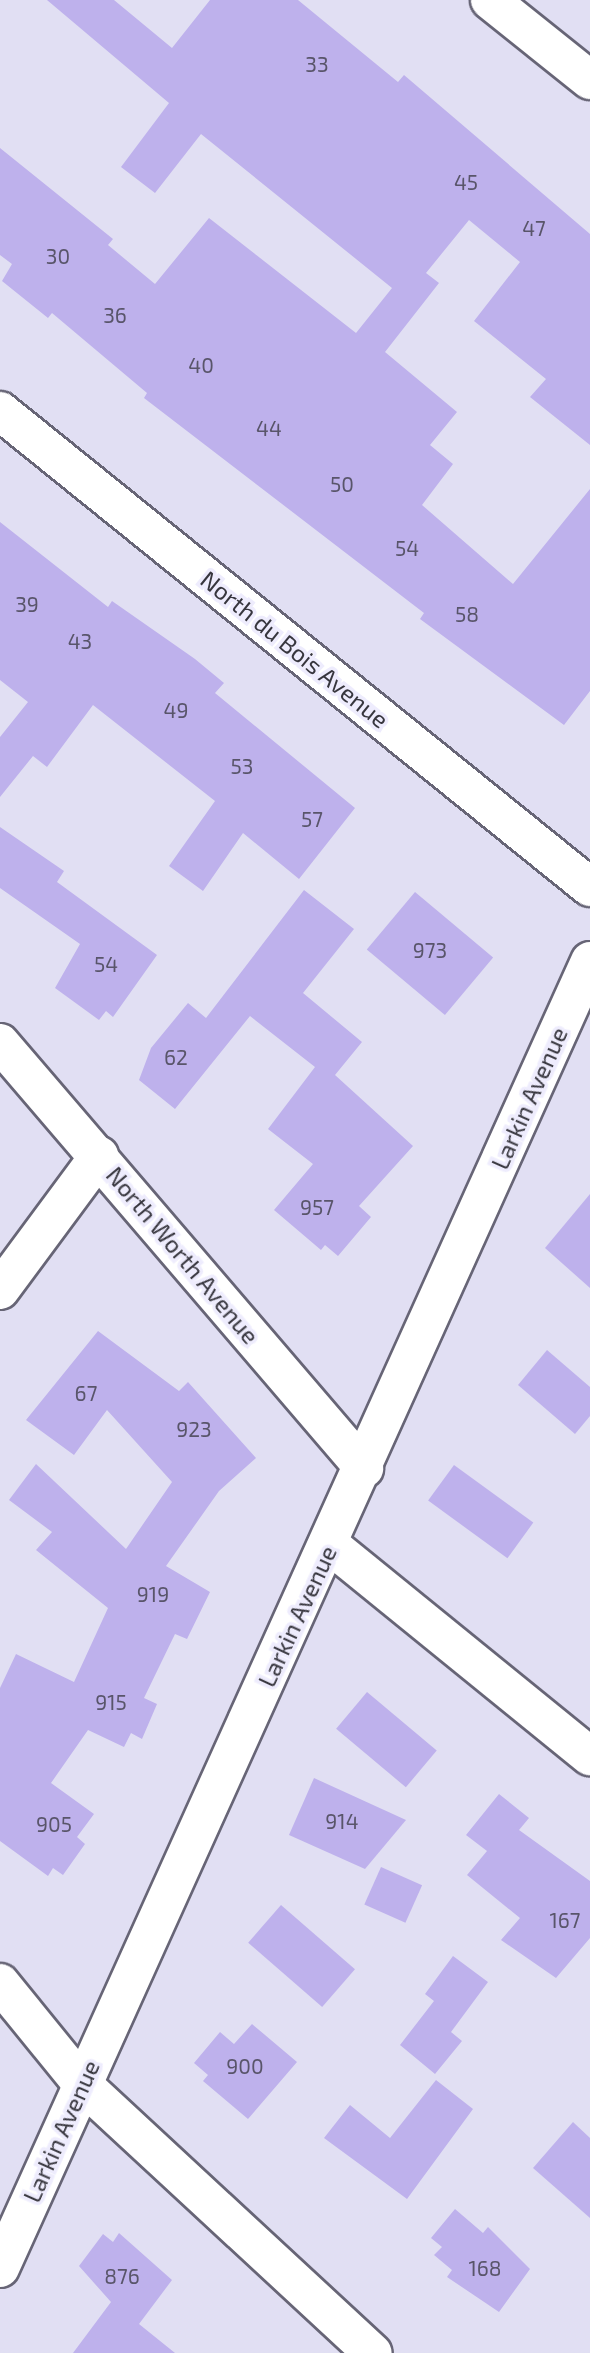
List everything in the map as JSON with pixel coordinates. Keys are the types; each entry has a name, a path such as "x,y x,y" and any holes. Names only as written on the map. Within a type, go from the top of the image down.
{"street":[{"path":"490,0 590,80"},
{"name":"North du Bois Avenue","path":"0,411 590,887"},
{"name":"Larkin Avenue","path":"0,2268 587,974"},
{"name":"North Worth Avenue","path":"0,1043 364,1468"},
{"path":"0,1290 99,1156"},
{"path":"330,1545 590,1756"},
{"path":"0,1983 82,2084 372,2353"}],"building":[{"path":"47,0 114,0 172,48 210,0 298,0 398,82 404,75 590,234 590,445 530,397 546,379 474,321 520,262 469,220 426,273 439,283 385,352 457,412 430,445 453,464 422,505 513,584 590,489 590,691 564,725 420,619 424,613 144,398 147,393 52,313 48,318 2,281 12,264 0,255 0,148 113,239 108,245 155,284 209,218 356,333 392,288 201,134 155,193 121,167 169,103"},
{"path":"0,522 108,607 112,601 195,659 224,683 215,693 355,808 299,879 243,833 203,891 169,866 215,801 93,705 47,767 33,756 0,797 0,737 28,702 0,680"},
{"path":"0,827 64,871 57,882 157,955 113,1017 106,1011 99,1020 55,988 80,944 0,888"},
{"path":"304,890 354,929 303,993 362,1042 335,1075 413,1146 359,1206 371,1217 338,1256 325,1245 321,1250 274,1210 313,1164 268,1129 315,1067 250,1016 175,1109 139,1080 151,1048 188,1003 206,1018"},
{"path":"415,892 493,958 445,1015 367,949"},
{"path":"590,1194 590,1288 545,1248"},
{"path":"98,1331 179,1391 188,1382 256,1458 219,1491 166,1566 210,1592 187,1639 175,1634 144,1698 157,1704 142,1739 131,1733 124,1747 88,1730 51,1783 94,1814 77,1837 85,1844 63,1875 53,1868 48,1876 0,1841 0,1688 16,1654 74,1682 108,1608 36,1550 52,1532 9,1500 36,1464 126,1549 172,1482 107,1410 74,1455 26,1420"},
{"path":"547,1350 590,1387 590,1416 575,1434 518,1385"},
{"path":"454,1465 533,1523 507,1558 428,1501"},
{"path":"367,1692 437,1750 406,1787 336,1729"},
{"path":"314,1778 406,1820 365,1869 289,1835"},
{"path":"499,1794 529,1818 519,1830 590,1881 590,1938 556,1978 501,1940 520,1918 467,1875 487,1851 466,1835"},
{"path":"381,1867 422,1885 405,1923 364,1904"},
{"path":"281,1905 355,1969 322,2007 248,1943"},
{"path":"453,1956 488,1982 451,2032 462,2041 435,2074 400,2045 434,2001 425,1994"},
{"path":"252,2024 297,2062 248,2119 203,2081 208,2075 194,2063 220,2032 234,2044"},
{"path":"436,2080 473,2109 407,2199 324,2138 350,2105 390,2138"},
{"path":"573,2122 590,2138 590,2218 533,2168"},
{"path":"455,2209 483,2233 488,2227 530,2269 499,2312 447,2277 452,2270 434,2255 442,2247 431,2238"},
{"path":"119,2233 172,2280 139,2324 175,2353 73,2353 111,2302 79,2266 103,2234 113,2242"}]}
